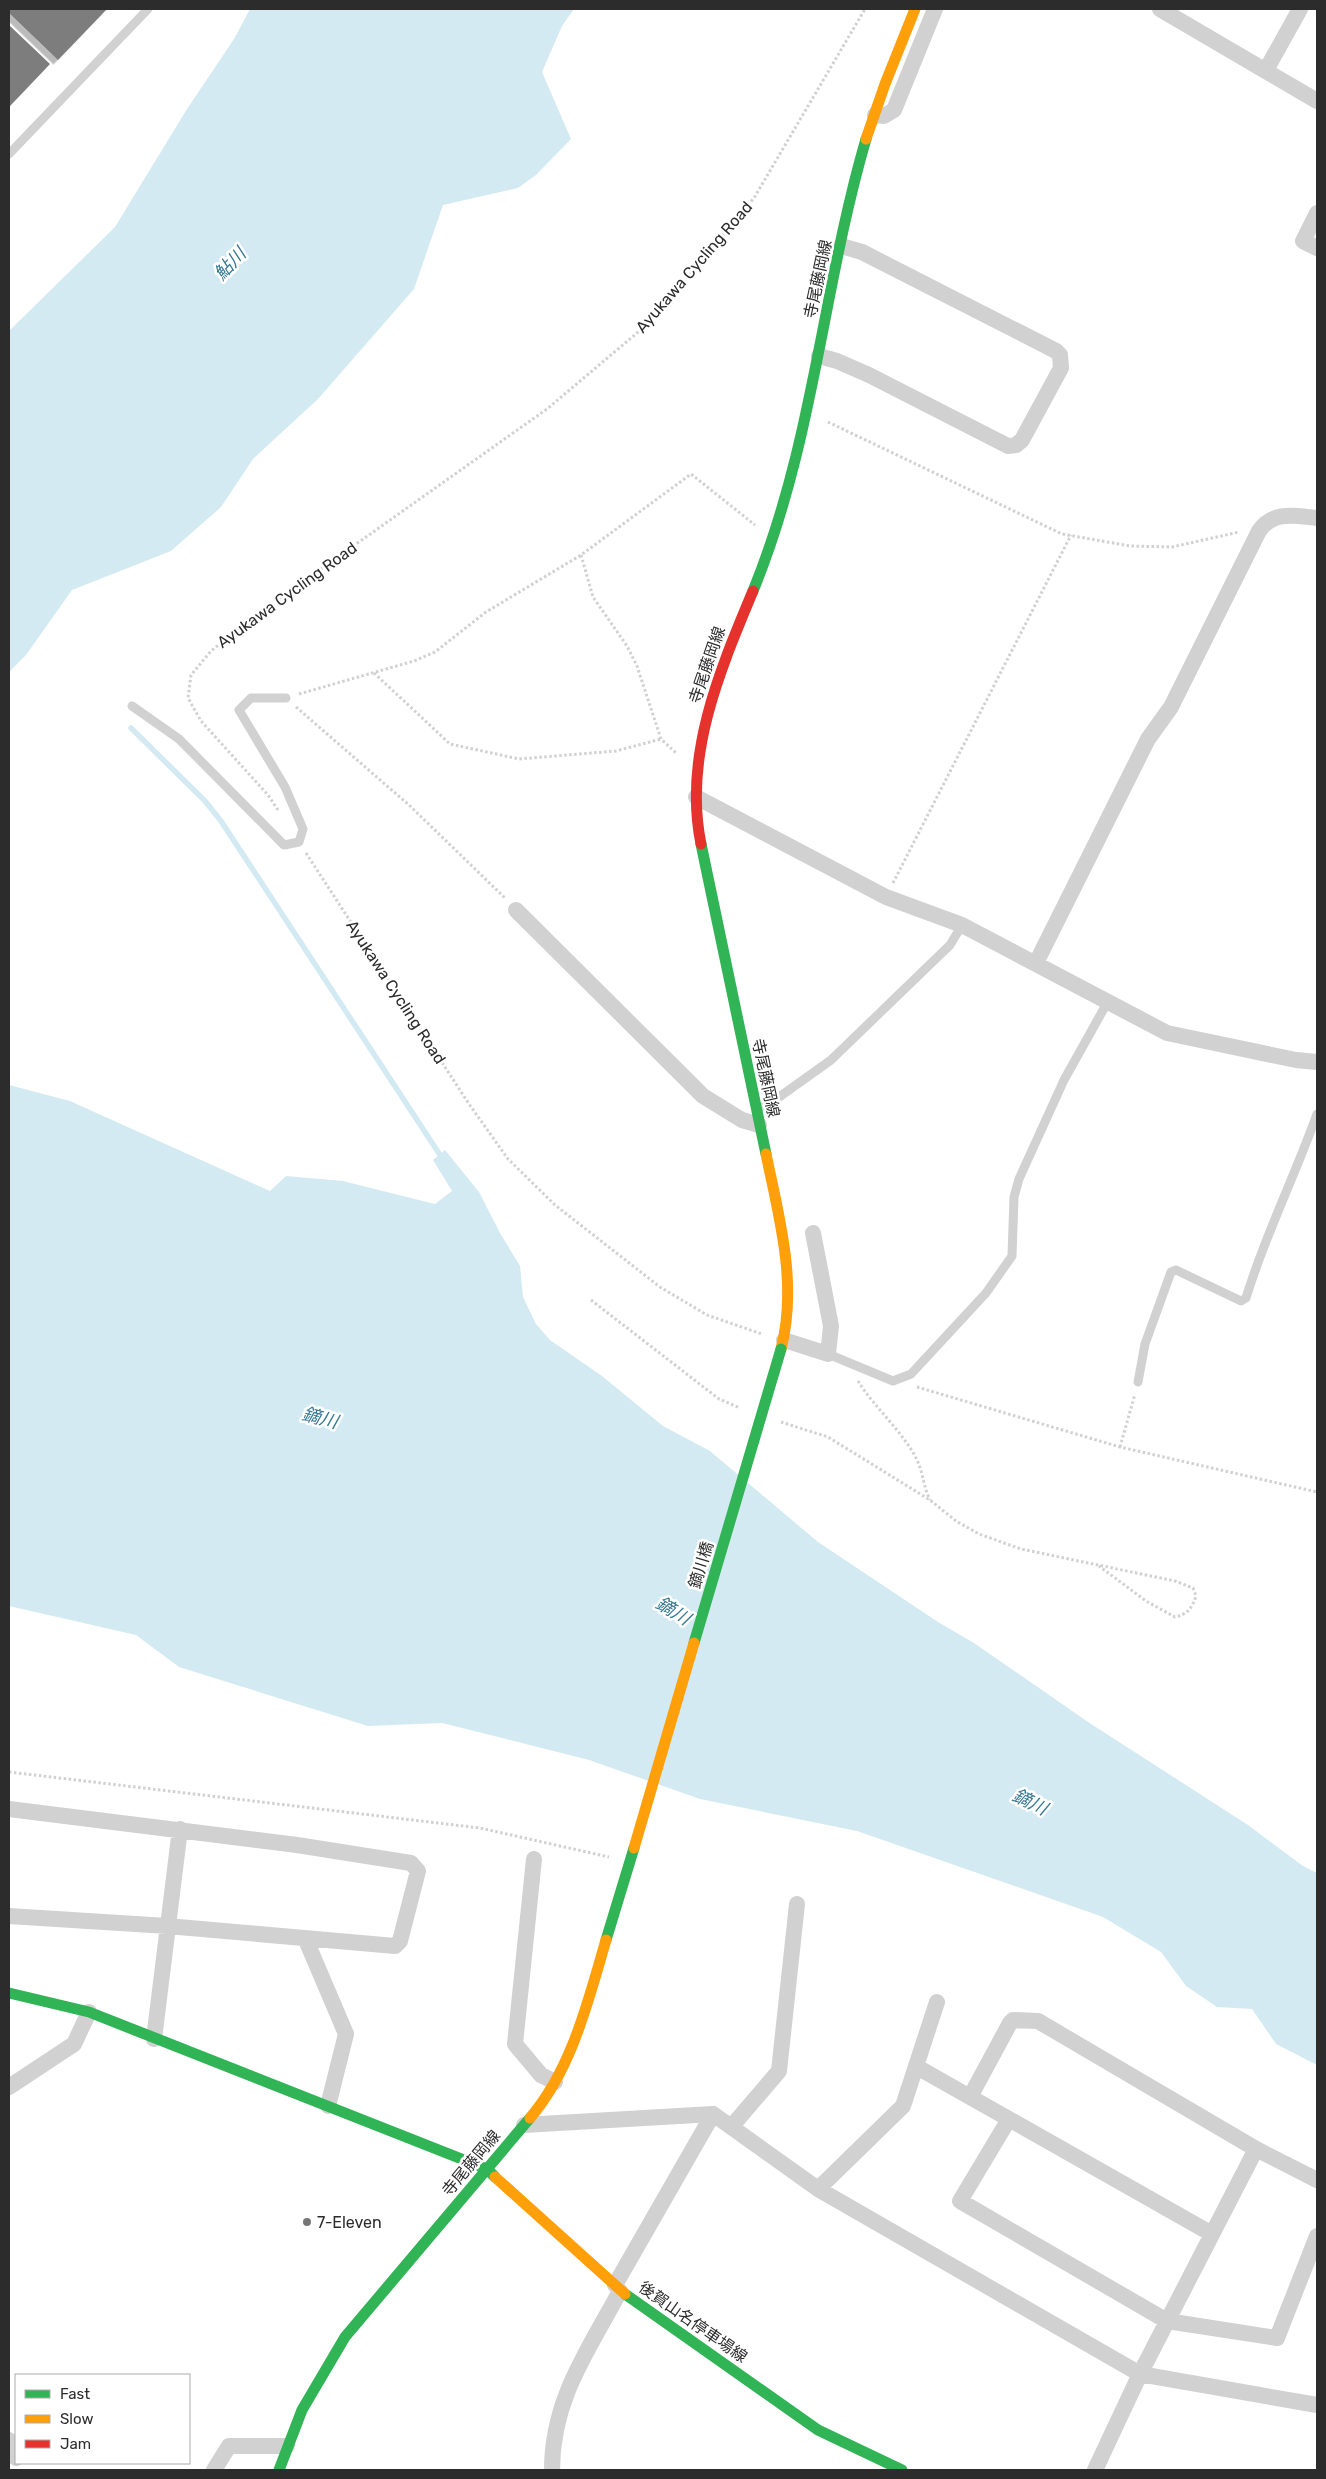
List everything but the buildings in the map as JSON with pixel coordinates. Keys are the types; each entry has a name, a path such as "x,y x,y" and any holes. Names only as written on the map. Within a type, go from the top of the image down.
{"main road":[{"name":"寺尾藤岡線","path":"783,1344 787,1267 784,1240 699,834 696,797 700,744 710,703 729,647 774,539 787,498 809,413 818,356 850,203 875,115 915,9"},
{"name":"鏑川橋","path":"634,1848 783,1344"},
{"name":"寺尾藤岡線","path":"279,2470 304,2406 332,2354 357,2320 541,2105 554,2082 582,2021 634,1848"},
{"path":"9,1993 89,2012 488,2169"},
{"name":"後賀山名停車場線","path":"488,2169 617,2288 818,2430 902,2470"}],"street":[{"path":"875,115 884,116 894,110 934,9"},
{"path":"1160,9 1317,101"},
{"path":"1266,70 1300,9"},
{"path":"1317,213 1303,241 1317,248"},
{"path":"818,356 838,361 869,375 1008,446 1016,445 1022,440 1061,368 1060,355 1056,351 862,252 841,246"},
{"path":"1036,963 1148,738 1172,707 1259,531 1264,524 1275,517 1317,518"},
{"path":"696,797 886,897 962,924 1107,1003 1167,1033 1296,1060 1317,1062"},
{"path":"516,910 704,1096 742,1120 759,1125"},
{"path":"783,1344 828,1354 830,1326 813,1233"},
{"path":"9,1808 180,1829 411,1863 418,1871 400,1941 395,1946 306,1940 167,1926 9,1916"},
{"path":"154,2039 180,1829"},
{"path":"534,1859 515,2044 541,2075 554,2082"},
{"path":"732,2126 779,2071 797,1904"},
{"path":"306,1940 346,2034 328,2106"},
{"path":"818,2189 903,2106 937,2002"},
{"path":"9,2087 74,2044 89,2012"},
{"path":"970,2097 1013,2020 1038,2021 1256,2149 1317,2180"},
{"path":"917,2067 1212,2234"},
{"path":"552,2470 552,2450 558,2411 566,2390 617,2288 713,2114"},
{"path":"524,2125 713,2114 818,2189 1140,2374 1317,2405"},
{"path":"1010,2120 960,2201 1167,2322 1277,2338 1317,2236"},
{"path":"1095,2470 1140,2374 1256,2149"},
{"path":"9,2440 15,2455"},
{"path":"214,2470 229,2446 287,2446"}],"lane":[{"path":"9,154 148,9"},
{"path":"132,706 179,739 284,845 299,842 303,829 285,787 240,710 251,698 286,698"},
{"path":"756,1108 768,1105 831,1060 950,945 962,924"},
{"path":"828,1354 893,1381 901,1379 911,1374 986,1293 1012,1256 1014,1197 1019,1179 1064,1080 1107,1003"},
{"path":"1138,1382 1146,1344 1171,1272 1176,1270 1241,1301 1246,1298 1259,1254 1300,1163 1317,1114"}],"path":[{"name":"Ayukawa Cycling Road","path":"278,811 268,795 201,721 188,698 191,675 211,652 260,612 547,409 650,322 754,198 865,9"},
{"path":"809,413 1062,534 1130,546 1172,547 1246,530 1259,531"},
{"path":"286,698 374,673 435,652 486,612 581,555 690,474 774,539"},
{"path":"886,897 1071,536"},
{"path":"581,555 593,597 627,646 637,666 661,739 678,755 698,766"},
{"path":"374,673 444,740 458,746 519,759 616,750 661,739"},
{"path":"286,698 409,805 516,910"},
{"name":"Ayukawa Cycling Road","path":"299,842 469,1104 508,1159 555,1205 660,1287 706,1315 783,1344"},
{"path":"591,1300 719,1399 748,1411"},
{"path":"856,1378 868,1397 914,1454 922,1470 924,1487 930,1500"},
{"path":"1120,1447 1138,1382"},
{"path":"931,1392 1120,1447 1317,1492"},
{"path":"774,1419 828,1437 930,1500 956,1521 987,1537 1020,1549 1175,1581 1193,1588 1196,1596 1191,1608 1183,1615 1175,1617 1146,1601 1100,1566"},
{"path":"9,1772 480,1828 629,1861"}],"water":[{"name":"鮎川","path":"250,9 574,9 562,26 542,72 571,139 536,175 518,188 443,205 414,289 318,399 253,459 221,507 171,551 72,590 26,655 9,672 9,331 115,227 187,109 234,39"},
{"name":"鏑川","path":"9,1085 70,1101 270,1191 286,1176 343,1181 435,1204 452,1191 433,1160 445,1150 479,1192 500,1233 520,1266 523,1297 536,1324 550,1340 602,1376 663,1426 710,1451 818,1542 938,1622 974,1643 1088,1722 1248,1825 1303,1866 1317,1873 1317,2065 1276,2044 1252,2009 1217,2007 1186,1986 1161,1952 1103,1917 857,1831 700,1799 589,1760 442,1723 368,1726 179,1667 136,1635 9,1606"}],"waterway":[{"path":"131,728 205,801 221,821 444,1161"}],"traffic: fast":[{"path":"753,591 774,535 790,479 816,366 838,252 866,139"},
{"path":"701,844 766,1154"},
{"path":"694,1643 781,1349"},
{"path":"606,1940 634,1848"},
{"path":"9,1993 89,2012 487,2169 495,2177"},
{"path":"279,2470 302,2410 345,2337 530,2118"},
{"path":"625,2294 818,2430 902,2470"}],"traffic: slow":[{"path":"866,139 885,84 915,9"},
{"path":"766,1154 781,1226 787,1275 786,1325 781,1349"},
{"path":"634,1848 694,1643"},
{"path":"530,2118 545,2099 568,2056 585,2010 606,1940"},
{"path":"495,2177 625,2294"}],"traffic: jam":[{"path":"701,844 697,811 697,778 701,746 717,683 753,591"}],"place":[{"name":"7-Eleven","path":"307,2222"}]}
